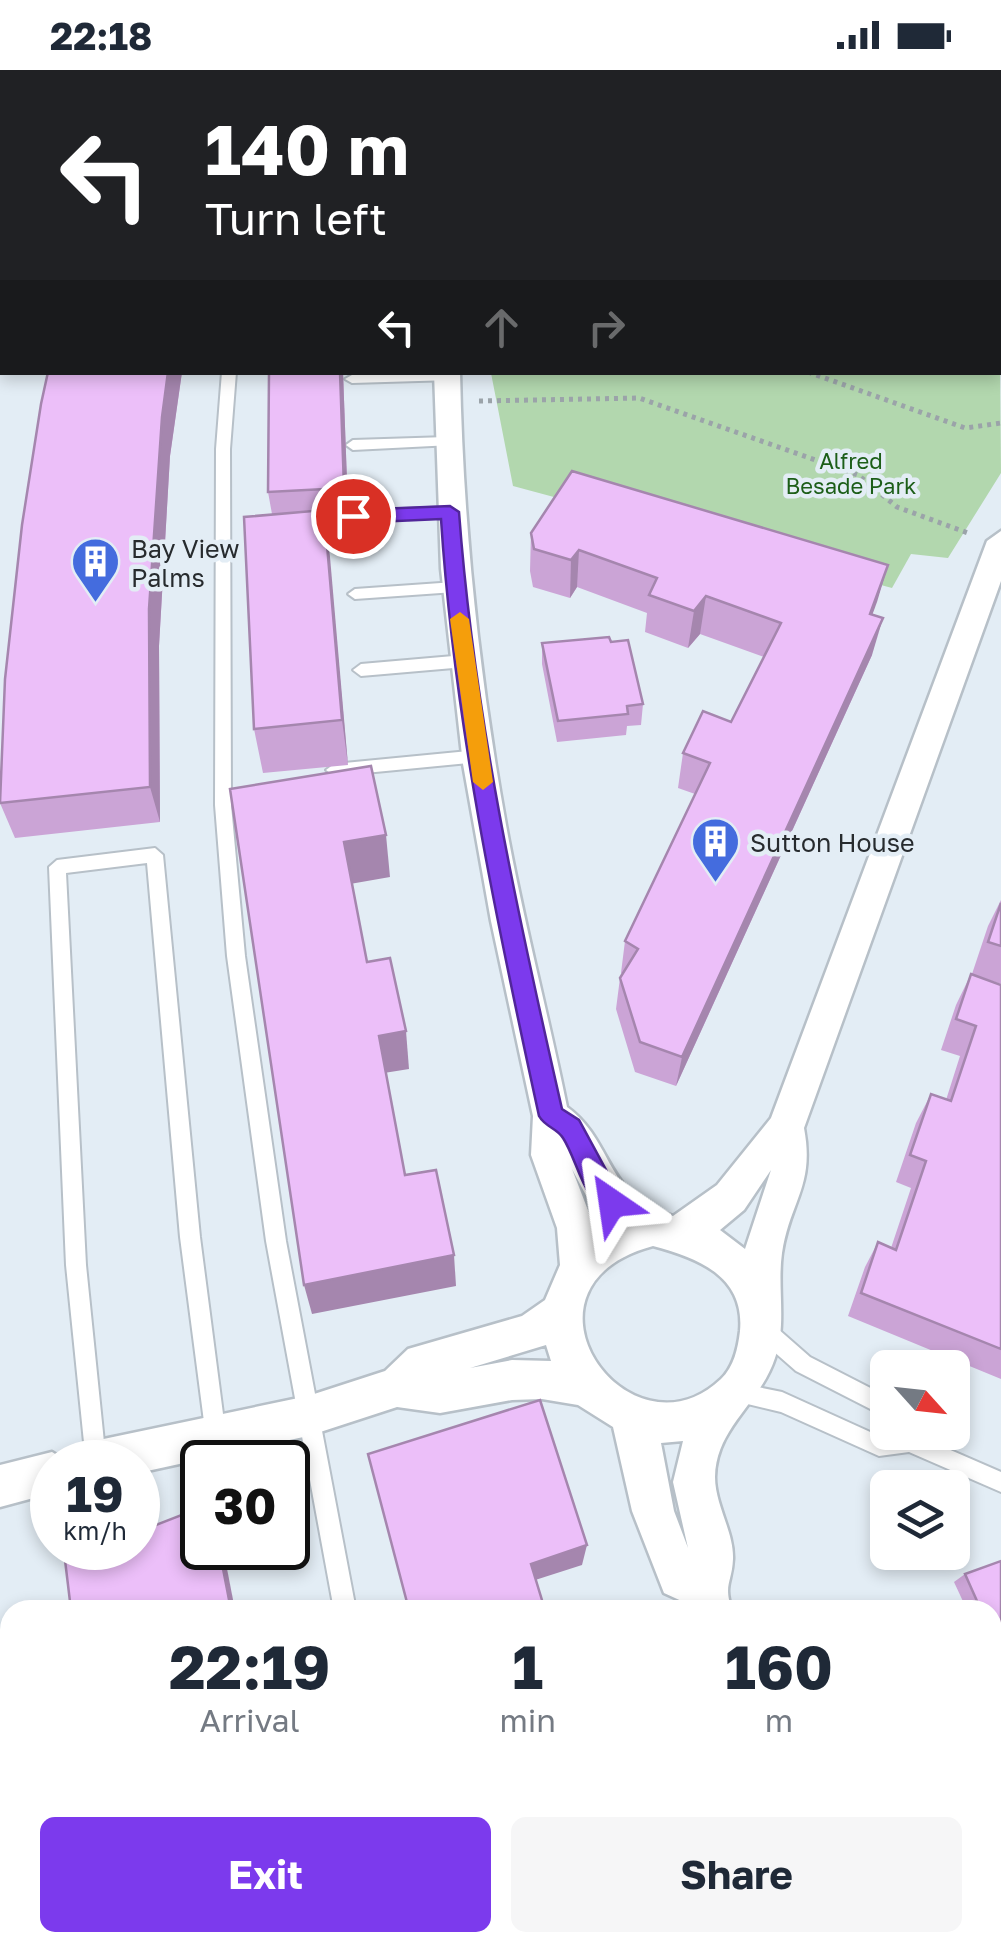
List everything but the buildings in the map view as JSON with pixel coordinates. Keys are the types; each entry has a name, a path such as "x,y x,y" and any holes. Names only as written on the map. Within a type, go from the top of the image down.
{"street":[{"path":"447,375 455,588 478,756 502,894 551,1116 544,1136 554,1176 580,1236 579,1267 563,1311 569,1357 590,1388 628,1416 656,1423 687,1421 727,1402"},
{"path":"707,1599 712,1558 694,1482 696,1460 727,1402 754,1369 762,1319 763,1252 792,1162 786,1128 985,537"},
{"path":"551,1116 570,1127 589,1169 612,1203 667,1230 708,1240 730,1257 750,1282 762,1319"},
{"path":"579,1267 602,1245 713,1218 726,1206 762,1147 786,1128"},
{"path":"160,1449 308,1416 398,1388 422,1363 531,1332 563,1311"},
{"path":"398,1388 422,1397 513,1380 549,1380 590,1388"},
{"path":"628,1416 641,1445 653,1512 680,1578 707,1599"},
{"path":"0,1486 30,1478"}],"lane":[{"path":"228,375 223,449 223,805 253,1094 343,1600"},
{"path":"352,378 447,375"},
{"path":"353,445 447,442"},
{"path":"353,516 450,512"},
{"path":"355,594 455,588"},
{"path":"361,670 466,662"},
{"path":"334,770 478,756"},
{"path":"93,1440 76,1266 57,867 155,854 190,1238 216,1438"},
{"path":"762,1319 803,1364 870,1399"},
{"path":"727,1402 782,1402 870,1442"},
{"path":"933,1450 1001,1482"}],"path":[{"path":"816,375 965,428 1001,423"},
{"path":"478,400 640,398 858,475 897,506 985,537"}],"green space":[{"name":"Alfred Besade Park","path":"491,375 1000,375 1001,473 948,558 911,554 892,588 513,486"}],"slow traffic":[{"path":"460,619 483,782"}],"place":[{"name":"Bay View Palms","path":"96,604"},
{"name":"Sutton House","path":"715,884"}],"route":[{"path":"353,516 450,512 455,588 478,756 502,894 551,1116 570,1127 589,1169 612,1203"}]}
